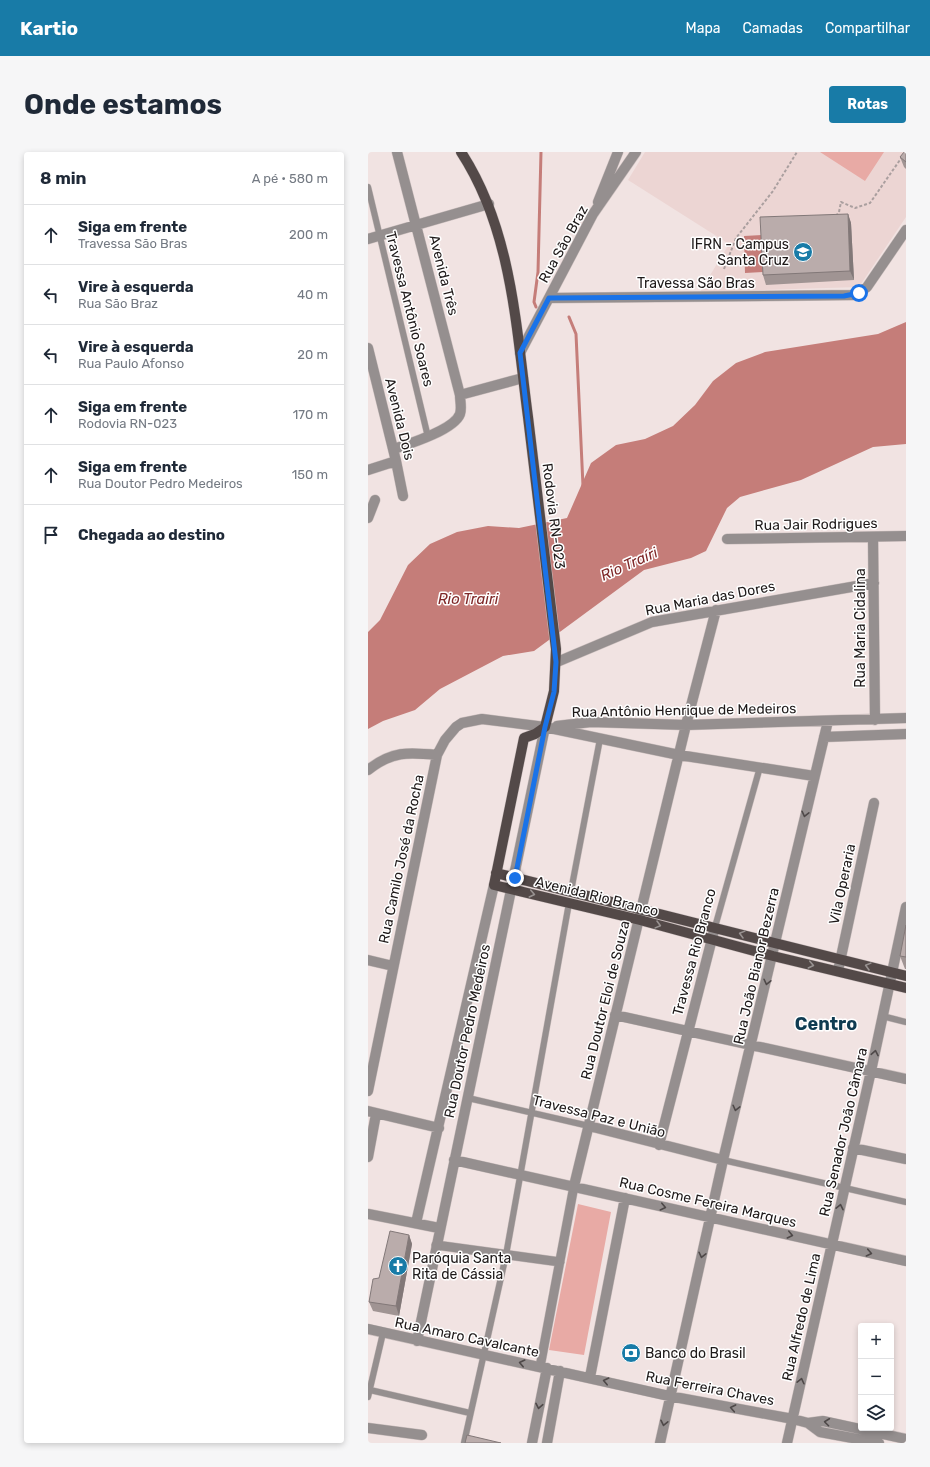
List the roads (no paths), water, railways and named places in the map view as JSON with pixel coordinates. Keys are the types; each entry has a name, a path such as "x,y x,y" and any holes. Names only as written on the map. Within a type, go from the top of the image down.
{"main road":[{"name":"Rodovia RN-023","path":"461,152 475,174 489,204 505,263 520,353 556,649"},
{"name":"Rua Doutor Pedro Medeiros","path":"545,727 554,692 556,649"},
{"path":"494,885 524,738 535,734 545,727"},
{"name":"Avenida Rio Branco","path":"496,873 906,976"},
{"name":"Avenida Rio Branco","path":"494,885 640,920 773,956 906,988"}],"street":[{"name":"Avenida Três","path":"397,152 460,400"},
{"path":"593,214 618,152"},
{"name":"Rua São Braz","path":"520,353 593,214 636,152"},
{"path":"368,239 489,204"},
{"name":"Travessa São Bras","path":"549,298 844,296 859,293 867,287 906,230"},
{"name":"Avenida Dois","path":"368,348 394,449 403,496"},
{"path":"394,449 428,437 458,418 460,413 460,400 523,383"},
{"path":"368,470 396,461"},
{"path":"368,515 375,500"},
{"name":"Rua Jair Rodrigues","path":"727,539 906,536"},
{"name":"Rua Maria Cidalina","path":"873,537 875,720"},
{"name":"Rua Maria das Dores","path":"556,662 652,622 874,583"},
{"name":"Rua Doutor Eloi de Souza","path":"574,1186 615,1015 643,909 686,725 716,610"},
{"name":"Rua Antônio Henrique de Medeiros","path":"545,727 591,722 686,725 906,718"},
{"name":"Rua Camilo José da Rocha","path":"368,1092 437,755 451,733 462,723 482,719 545,727"},
{"name":"Rua João Bianor Bezerra","path":"660,1443 669,1396 711,1218 723,1160 752,1045 828,721"},
{"name":"Rua Antônio Henrique de Medeiros","path":"545,727 679,755 814,776"},
{"name":"Rua Doutor Pedro Medeiros","path":"417,1341 439,1228 515,878 545,727"},
{"path":"824,737 906,734"},
{"path":"368,770 382,759 395,755 410,753 437,755"},
{"name":"Vila Operaria","path":"838,971 874,803"},
{"name":"Rua Doutor Pedro Medeiros","path":"416,1223 494,885"},
{"name":"Rua Senador João Câmara","path":"832,1245 906,907"},
{"name":"Travessa Rio Branco","path":"659,1145 687,1030 715,927"},
{"path":"368,960 393,966"},
{"path":"615,1015 906,1079"},
{"path":"368,1157 372,1112 439,1128"},
{"name":"Travessa Paz e União","path":"589,1126 659,1145 723,1160"},
{"path":"853,1148 906,1159"},
{"name":"Rua Cosme Fereira Marques","path":"454,1160 906,1261"},
{"path":"532,1443 560,1262 574,1186"},
{"path":"590,1377 625,1198"},
{"path":"368,1214 439,1228"},
{"path":"436,1245 560,1262"},
{"name":"Rua Alfredo de Lima","path":"787,1443 832,1245"},
{"name":"Rua Amaro Cavalcante","path":"368,1329 417,1341 560,1371"},
{"path":"547,1443 560,1371"},
{"name":"Rua Ferreira Chaves","path":"560,1371 669,1396 808,1423 823,1421 878,1443"},
{"path":"368,1428 422,1435"},
{"name":"Rua Ferreira Chaves","path":"844,1430 906,1439"}],"lane":[{"name":"Travessa Antônio Soares","path":"368,187 428,437"},
{"path":"571,891 600,739"},
{"name":"Travessa Rio Branco","path":"715,927 760,767"},
{"path":"464,1443 506,1255 569,903"},
{"path":"882,1016 906,1022"},
{"name":"Travessa Paz e União","path":"468,1098 589,1126"},
{"path":"723,1160 906,1202"},
{"path":"368,1397 383,1333"},
{"path":"370,1390 470,1413"}],"water":[{"path":"762,235 763,272 745,273 744,236"},
{"name":"Rio Trairi","path":"906,322 906,444 873,447 801,480 740,497 727,508 706,551 691,558 644,570 534,651 503,656 440,689 415,710 383,721 368,729 368,632 380,620 408,565 430,544 457,532 488,526 519,528 567,518 591,463 616,445 645,439 673,426 695,405 713,381 736,363 765,352 878,334"}],"waterway":[{"path":"536,307 534,302 538,272 541,152"},
{"path":"569,317 576,334 583,486"}],"place":[{"name":"IFRN - Campus Santa Cruz","path":"803,252"},
{"name":"Paróquia Santa Rita de Cássia","path":"398,1266"},
{"name":"Banco do Brasil","path":"631,1353"}],"district":[{"name":"Centro","path":"826,1024"}],"water label":[{"name":"Rio Traíri","path":"629,564"}]}
